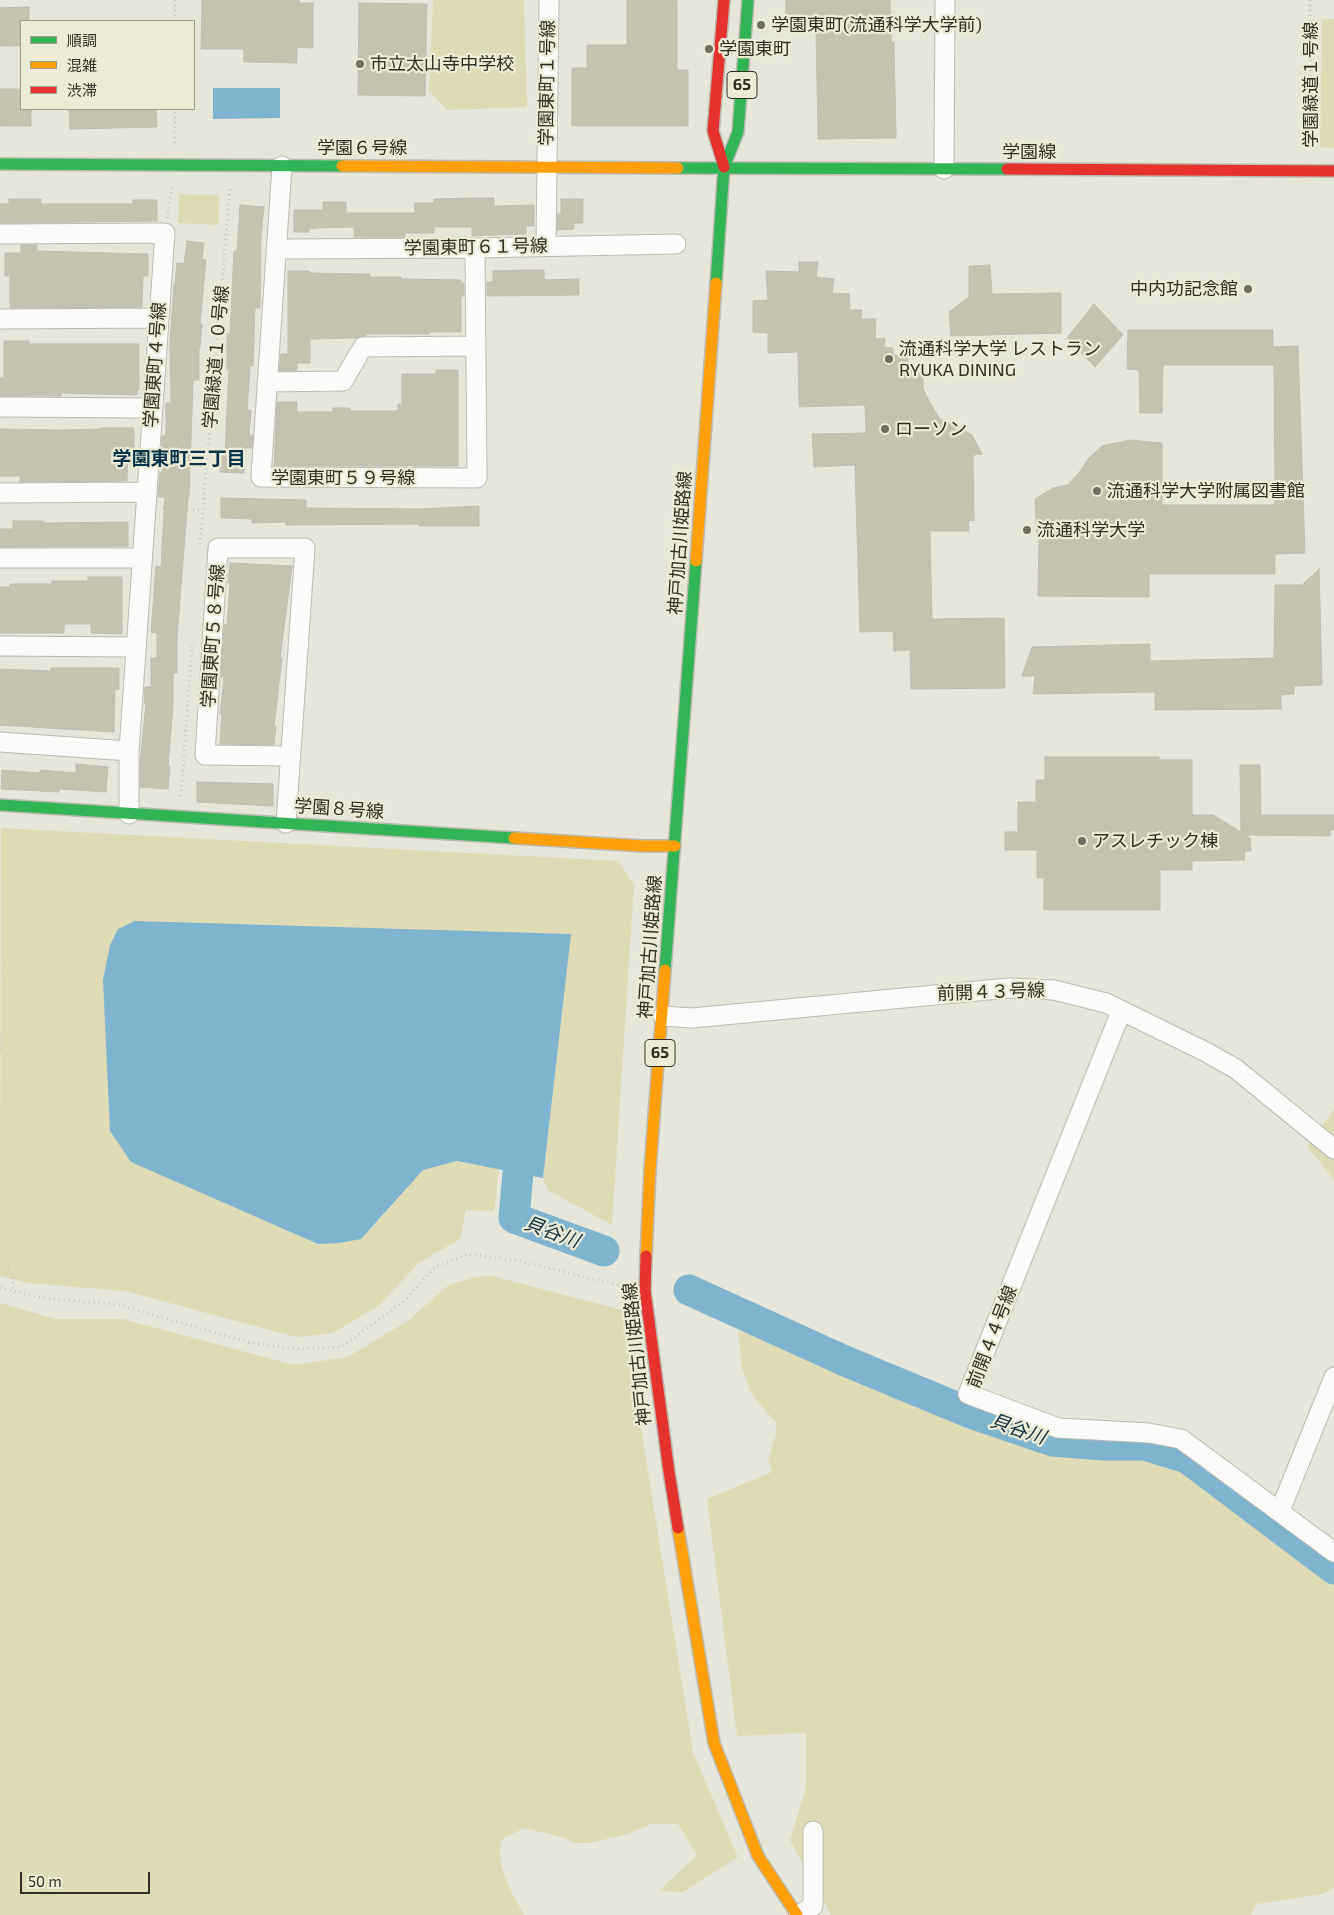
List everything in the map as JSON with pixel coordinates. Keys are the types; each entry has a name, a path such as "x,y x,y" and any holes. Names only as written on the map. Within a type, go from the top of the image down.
{"main road":[{"name":"神戸加古川姫路線","path":"724,0 713,131 724,167"},
{"name":"神戸加古川姫路線","path":"748,0 738,132 724,167 663,1016 650,1170 644,1291 669,1472 714,1743 758,1856 798,1915"},
{"name":"学園６号線","path":"0,164 724,167"},
{"name":"学園線","path":"724,167 1334,171"},
{"name":"学園８号線","path":"0,805 643,846 675,846"}],"street":[{"name":"学園東町１号線","path":"546,246 549,0"},
{"path":"944,169 945,0"},
{"name":"学園東町５９号線","path":"282,166 261,477 477,478 475,248"},
{"path":"0,234 165,233"},
{"name":"学園東町４号線","path":"129,814 129,751 165,233"},
{"name":"学園東町６１号線","path":"277,249 546,246 652,253 676,244"},
{"path":"0,319 158,318"},
{"path":"267,382 343,381 363,348 475,346"},
{"path":"0,407 153,408"},
{"path":"0,493 146,500"},
{"name":"学園東町５８号線","path":"286,823 291,756 305,548 218,548 205,755 291,756"},
{"path":"0,558 142,558"},
{"path":"0,646 136,647"},
{"path":"0,742 129,751"},
{"name":"前開４３号線","path":"663,1016 692,1018 1009,988 1054,990 1106,1003 1236,1068 1334,1149"},
{"name":"前開４４号線","path":"1122,1012 968,1394 1058,1428 1149,1433 1181,1439 1334,1552"},
{"path":"1280,1511 1334,1377"},
{"path":"798,1915 813,1906 813,1831"}],"path":[{"path":"175,0 175,20"},
{"name":"学園緑道１号線","path":"1310,0 1311,171"},
{"path":"165,233 175,166 175,110"},
{"name":"学園緑道１０号線","path":"200,546 232,166"},
{"path":"146,500 203,510"},
{"path":"179,817 192,642"},
{"path":"0,1033 0,1049"},
{"path":"0,1288 37,1297 119,1305 251,1343 298,1349 341,1347 404,1301 435,1266 470,1254 518,1261 644,1291"},
{"path":"0,1264 10,1270 14,1280 12,1291"}],"shaded area":[{"path":"433,0 524,0 527,107 447,110 429,91"},
{"path":"1322,19 1334,19 1334,148 1320,147"},
{"path":"179,194 219,195 218,225 178,223"},
{"path":"1,828 618,861 634,884 612,1225 548,1190 543,1178 570,934 361,1239 423,1170 457,1161 499,1169 494,1211 466,1210 460,1239 420,1262 378,1306 333,1333 296,1337 125,1291 29,1283 0,1276"},
{"path":"1334,1110 1334,1180 1307,1146"},
{"path":"492,1276 622,1310 693,1752 738,1857 683,1892 659,1891 697,1855 678,1824 651,1824 628,1834 589,1843 575,1843 562,1837 524,1828 501,1840 500,1856 502,1868 512,1893 524,1915 0,1915 0,1303 56,1319 123,1319 294,1365 348,1357 409,1320 450,1284 477,1277"},
{"path":"738,1330 1044,1453 1145,1453 1191,1470 1334,1576 1334,1888 1323,1894 1256,1904 1251,1915 831,1915 790,1840 806,1788 806,1733 737,1736 707,1499 772,1472 768,1459 776,1435 776,1423 751,1393 742,1368"}],"water":[{"path":"213,88 280,88 280,118 213,119"},
{"path":"135,921 571,934 543,1178 457,1161 423,1170 361,1239 318,1244 131,1162 110,1131 103,980 110,945 118,929"}],"building":[{"path":"202,0 299,0 299,3 313,3 313,48 297,47 297,63 244,62 244,49 201,49"},
{"path":"627,0 677,0 677,70 688,70 688,126 572,126 572,68 587,68 587,45 627,45"},
{"path":"786,0 890,0 891,42 894,42 896,138 818,139 816,28 785,29"},
{"path":"359,3 427,4 425,96 358,95"},
{"path":"29,7 29,20 20,20 20,46 0,46 0,8"},
{"path":"0,89 20,89 20,110 31,110 31,126 0,126"},
{"path":"69,110 156,110 157,127 70,129"},
{"path":"494,198 494,206 534,205 534,226 526,226 526,234 472,236 472,227 434,227 434,233 405,233 405,237 354,237 354,227 316,228 309,229 309,232 294,232 294,210 323,210 323,202 346,202 346,213 415,213 415,203 434,203 434,199"},
{"path":"9,199 41,199 41,204 133,204 133,200 157,200 157,221 0,223 0,204 9,204"},
{"path":"561,199 583,199 583,223 574,223 574,229 557,230 558,214 561,214"},
{"path":"240,205 264,207 261,237 260,308 255,308 253,366 250,366 247,410 251,410 249,435 253,435 252,448 245,448 244,473 220,472 221,452 225,452 229,370 227,370 227,334 230,334 234,251 237,251"},
{"path":"187,241 204,243 202,259 206,260 200,324 202,324 199,347 199,380 193,380 189,497 177,638 177,673 173,673 168,789 140,787 140,765 146,703 144,703 145,687 151,687 151,658 157,658 157,633 151,632 156,566 161,567 165,497 158,497 160,473 162,473 162,436 166,436 166,403 171,403 170,344 174,284 177,263 184,264"},
{"path":"21,245 37,245 37,251 148,254 148,276 143,276 142,307 10,308 10,276 5,276 5,253 21,253"},
{"path":"799,262 818,262 816,277 834,279 832,293 849,294 850,310 862,310 861,319 876,319 875,339 885,338 884,347 892,348 894,355 908,357 908,372 923,373 923,388 940,419 972,435 982,454 973,455 974,520 968,521 969,531 930,531 932,619 1004,618 1005,688 911,689 910,650 894,651 893,631 860,632 855,465 814,467 812,434 866,433 865,405 799,407 798,352 768,353 768,333 753,332 753,301 768,300 766,271 799,272"},
{"path":"990,265 992,294 1061,293 1061,333 951,336 949,312 969,297 969,266"},
{"path":"544,270 544,280 579,279 579,295 487,296 487,282 493,282 493,271"},
{"path":"288,271 370,274 370,277 401,277 401,279 461,280 461,283 464,283 464,296 461,296 461,332 366,334 366,336 356,338 310,339 310,363 297,363 297,370 279,371 281,354 288,354"},
{"path":"1094,304 1123,335 1095,367 1067,338"},
{"path":"1128,330 1273,330 1273,347 1298,346 1305,553 1275,554 1275,574 1149,574 1149,597 1038,596 1039,536 1037,536 1035,499 1053,488 1068,485 1089,458 1102,446 1130,440 1162,443 1162,505 1275,505 1274,365 1163,365 1162,413 1140,413 1139,370 1127,369"},
{"path":"4,341 29,341 29,344 139,344 139,390 137,390 137,395 61,393 61,396 0,396 0,378 4,378"},
{"path":"436,370 458,370 458,466 274,466 277,402 297,402 297,412 333,412 333,408 350,408 350,411 398,411 398,404 402,404 402,374 436,374"},
{"path":"134,428 134,449 128,448 127,481 20,482 20,476 0,476 0,429 61,430"},
{"path":"221,498 306,500 306,508 419,509 479,506 479,526 419,526 419,524 286,525 286,522 252,523 252,519 221,518"},
{"path":"13,521 44,521 44,523 128,522 128,546 0,547 0,529 13,529"},
{"path":"230,563 292,566 280,658 282,658 274,726 276,726 274,745 220,744 222,714 220,714 224,677 221,677 224,624 227,625"},
{"path":"1319,569 1322,685 1294,686 1294,694 1281,695 1281,709 1155,710 1155,692 1033,694 1035,676 1022,676 1032,647 1150,644 1150,661 1274,658 1275,585 1302,585"},
{"path":"88,577 122,577 122,634 91,633 91,624 64,624 64,633 0,633 0,587 10,587 10,584 52,584 52,581 88,581"},
{"path":"51,668 119,668 119,689 115,689 114,732 0,725 0,669 51,671"},
{"name":"アスレチック棟","path":"1045,757 1159,757 1159,760 1192,760 1192,815 1213,815 1241,832 1240,765 1260,765 1261,815 1334,815 1334,830 1330,830 1330,836 1246,835 1250,838 1251,851 1245,851 1244,860 1192,861 1192,870 1160,870 1160,910 1044,910 1044,878 1037,878 1037,850 1005,850 1005,832 1018,832 1018,802 1036,802 1036,780 1045,780"},
{"path":"76,764 108,767 106,792 59,789 59,792 1,789 2,770 40,773 40,770 76,773"},
{"path":"197,782 273,784 273,806 197,802"}],"waterway":[{"name":"貝谷川","path":"518,1173 514,1218 604,1251"},
{"name":"貝谷川","path":"689,1290 845,1361 968,1412 1053,1441 1103,1445 1144,1445 1187,1458 1334,1569"}],"traffic: fast":[{"path":"716,283 724,167 738,132 748,0"},
{"path":"0,164 342,166"},
{"path":"678,168 1007,169"},
{"path":"665,970 696,561"},
{"path":"0,805 514,838"}],"traffic: slow":[{"path":"342,166 678,168"},
{"path":"696,561 716,283"},
{"path":"514,838 643,846 675,846"},
{"path":"646,1256 650,1170 665,970"},
{"path":"678,1528 714,1743 758,1856 797,1915"}],"traffic: jam":[{"path":"724,0 713,131 724,167"},
{"path":"1007,169 1334,171"},
{"path":"646,1256 645,1291 678,1528"}],"place":[{"name":"学園東町(流通科学大学前)","path":"761,25"},
{"name":"学園東町","path":"709,49"},
{"name":"市立太山寺中学校","path":"360,64"},
{"name":"中内功記念館","path":"1248,289"},
{"name":"流通科学大学 レストラン RYUKA DINING","path":"889,359"},
{"name":"ローソン","path":"885,429"},
{"name":"流通科学大学附属図書館","path":"1097,491"},
{"name":"流通科学大学","path":"1027,530"},
{"name":"アスレチック棟","path":"1082,841"}],"district":[{"name":"学園東町三丁目","path":"179,459"}]}
